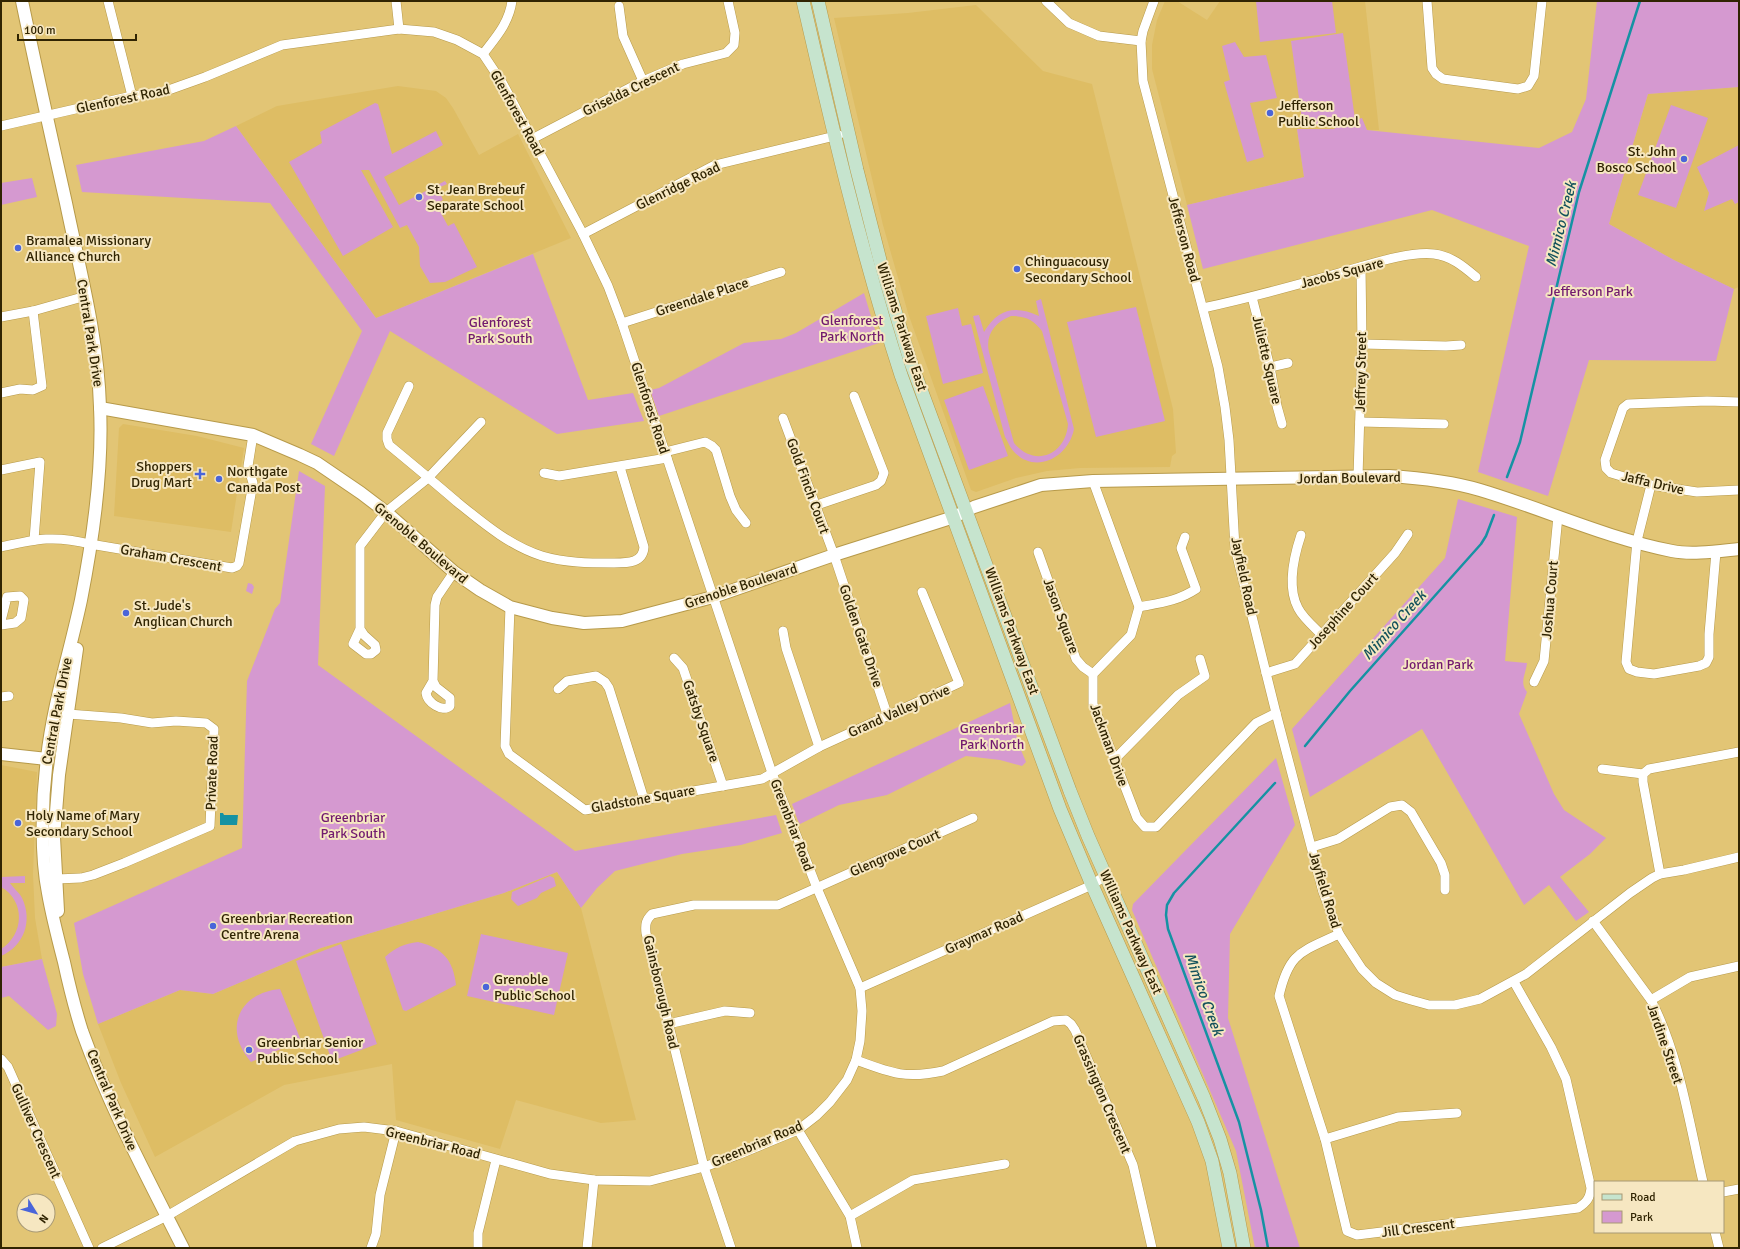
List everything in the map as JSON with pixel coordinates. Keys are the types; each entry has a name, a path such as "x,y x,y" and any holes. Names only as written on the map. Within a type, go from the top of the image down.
{"main road":[{"name":"Williams Parkway East","path":"803,1 834,136 882,319 1060,809 1092,885 1198,1122 1212,1161 1229,1248"},
{"name":"Williams Parkway East","path":"818,1 848,132 881,264 910,360 1070,791 1088,836 1204,1098 1220,1139 1230,1174 1244,1248"}],"street":[{"name":"Central Park Drive","path":"22,1 46,116 79,256 95,347 100,408 97,486 90,544 81,598 50,734 46,759 44,800 44,867 47,891 71,995 82,1031 135,1153 183,1248"},
{"path":"108,1 132,96"},
{"path":"396,1 399,29"},
{"path":"483,54 504,27 510,12 512,1"},
{"name":"Griselda Crescent","path":"532,139 643,81 683,64 726,53 734,45 735,33 728,1"},
{"path":"1046,1 1069,23 1099,36 1141,41"},
{"name":"Jefferson Road","path":"1154,1 1141,41 1143,81 1218,367 1225,407 1232,479"},
{"path":"1427,1 1432,68 1436,74 1443,78 1518,90 1528,86 1534,76 1542,1"},
{"path":"620,6 623,36 643,81"},
{"name":"Glenforest Road","path":"1,126 132,96 163,92 205,77 282,45 399,29 434,32 457,40 483,54 503,84 583,234 608,286 622,323 713,597"},
{"name":"Glenridge Road","path":"583,234 715,165 848,132"},
{"name":"Jacobs Square","path":"1203,308 1252,297 1361,267 1424,253 1447,256 1458,262 1476,277"},
{"name":"Jeffrey Street","path":"1358,477 1362,344 1361,267"},
{"name":"Greendale Place","path":"622,323 781,272"},
{"path":"1,317 86,296"},
{"name":"Juliette Square","path":"1252,297 1270,367 1282,424"},
{"path":"1,393 20,389 33,390 42,386 33,310"},
{"path":"1362,344 1461,345"},
{"path":"1270,367 1288,363"},
{"path":"409,386 387,433 389,445 492,530 512,543 541,556 572,563 627,563 638,560 644,554 644,547 620,467"},
{"path":"814,506 876,485 881,481 884,473 854,396"},
{"name":"Jaffa Drive","path":"1739,402 1707,401 1628,404 1623,408 1605,460 1606,468 1611,473 1651,485 1697,492 1739,490"},
{"name":"Grenoble Boulevard","path":"100,408 253,436 317,464 361,493 386,512 454,572 480,590 510,606 552,618 584,623 622,622 713,597 834,555 954,517"},
{"name":"Gold Finch Court","path":"783,418 814,506 834,555"},
{"path":"360,628 360,546 386,512 428,478 481,422"},
{"path":"1360,422 1444,424"},
{"name":"Graham Crescent","path":"90,544 232,568 237,566 239,563 253,483 248,466 253,436"},
{"path":"544,473 560,476 620,467 666,455 705,442 716,450 736,510 746,523"},
{"path":"1,470 40,462 34,540"},
{"name":"Jordan Boulevard","path":"954,517 967,512 974,507 1041,485 1093,481 1404,477 1432,479 1458,484 1636,541 1673,551 1716,552 1739,549"},
{"name":"Jayfield Road","path":"1232,479 1236,548 1276,713 1323,892 1339,934 1362,969 1376,982 1395,995 1429,1005 1455,1005 1480,999 1514,982 1630,892 1660,874 1739,857"},
{"path":"1093,481 1139,607 1131,635 1093,674"},
{"path":"1651,485 1636,541 1626,662 1629,669 1637,672 1654,674 1699,666 1706,663 1709,657 1708,634 1716,552"},
{"name":"Joshua Court","path":"1534,682 1544,661 1558,516"},
{"name":"Josephine Court","path":"1266,673 1295,664 1395,553 1408,534"},
{"path":"1301,535 1296,551 1292,586 1294,596 1298,608 1322,635"},
{"path":"1,547 47,538 71,539 90,544"},
{"path":"1139,607 1167,602 1185,596 1196,589 1181,548 1185,538"},
{"name":"Jason Square","path":"1038,552 1076,659 1083,667 1093,674"},
{"name":"Golden Gate Drive","path":"834,555 888,716"},
{"path":"432,681 437,597 454,572"},
{"name":"Grand Valley Drive","path":"772,773 819,747 959,683 922,592"},
{"path":"1,621 4,603 7,597 20,596 24,600 21,618 15,623 1,625"},
{"name":"Greenbriar Road","path":"102,1248 167,1216 296,1141 339,1129 364,1127 396,1131 550,1174 594,1180 650,1181 704,1167 798,1130 816,1116 830,1102 847,1080 856,1060 860,1041 861,1024 860,988 817,888 772,773 713,597"},
{"name":"Central Park Drive","path":"59,944 54,837 61,761 79,630 81,598"},
{"name":"Gladstone Square","path":"510,606 505,746 509,754 585,810 762,779 772,773"},
{"path":"783,631 786,648 819,747"},
{"name":"Gatsby Square","path":"674,658 684,668 723,786"},
{"path":"1114,760 1178,695 1205,676 1200,659"},
{"name":"Jackman Drive","path":"1093,674 1092,704 1136,818 1145,827 1156,827 1256,723 1276,713"},
{"path":"558,689 567,681 596,676 606,682 644,799"},
{"name":"Private Road","path":"56,879 81,878 93,875 210,826 214,729 206,723 176,721 152,723 120,718 68,714"},
{"path":"1602,769 1643,774 1649,769 1739,752"},
{"path":"1,754 61,761"},
{"path":"1643,774 1643,782 1660,874"},
{"path":"1312,847 1338,839 1390,807 1402,806 1411,812 1441,863 1446,875 1445,890"},
{"name":"Glengrove Court","path":"817,888 973,818"},
{"name":"Graymar Road","path":"860,988 1092,885 1106,875"},
{"name":"Gainsborough Road","path":"731,1248 704,1167 645,925 647,918 652,914 694,905 778,905 817,888"},
{"name":"Jardine Street","path":"1593,921 1651,1000 1656,1011 1676,1066 1703,1181"},
{"name":"Jill Crescent","path":"1339,934 1306,950 1291,961 1284,976 1279,996 1325,1139 1347,1231 1357,1235 1578,1208 1585,1204 1590,1198 1591,1188 1566,1079 1552,1047 1514,982"},
{"path":"1651,1000 1690,977 1739,966"},
{"path":"668,1024 725,1011 750,1013"},
{"name":"Grassington Crescent","path":"856,1060 895,1074 908,1076 924,1075 943,1071 1053,1021 1066,1020 1075,1030 1133,1165 1152,1248"},
{"name":"Gulliver Crescent","path":"1,1059 8,1067 88,1248"},
{"path":"1325,1139 1398,1117 1457,1113"},
{"path":"798,1130 850,1216 857,1248"},
{"path":"371,1248 376,1234 380,1194 396,1131"},
{"path":"478,1248 478,1234 496,1160"},
{"path":"850,1216 913,1180 1005,1164"},
{"path":"587,1248 594,1180"},
{"path":"1724,1192 1739,1189"},
{"path":"1715,1233 1718,1248"}],"shaded area":[{"name":"Jefferson Public School","path":"1165,1 1177,1 1207,20 1220,1 1365,1 1379,130 1297,129 1304,177 1187,205 1152,69 1152,45 1157,20"},
{"name":"Chinguacousy Secondary School","path":"976,5 1043,71 1092,84 1173,409 1176,453 1172,456 1170,467 1080,468 1047,471 1016,478 976,492 971,490 908,313 883,225 834,18 908,13"},
{"name":"St. Jean Brebeuf Separate School","path":"398,86 436,91 446,98 479,155 518,134 571,238 376,318 236,126 277,106"},
{"name":"St. John Bosco School","path":"1739,87 1739,287 1734,289 1674,260 1609,224 1648,94"},
{"path":"123,424 197,436 244,448 231,532 114,516 119,428"},
{"name":"Holy Name of Mary Secondary School","path":"1,765 37,772 33,874 35,918 42,959 1,967"},
{"path":"557,872 581,908 636,1120 601,1123 516,1100 500,1149 396,1120 392,1064 284,1085 155,1157 121,1083 98,1024 180,990 213,994 321,948 504,893"}],"green space":[{"path":"1256,1 1332,1 1336,33 1260,42"},
{"name":"Jefferson Park","path":"1597,1 1739,1 1739,87 1648,94 1609,224 1674,260 1734,289 1716,361 1589,360 1548,496 1478,472 1529,246 1432,210 1203,269 1187,205 1304,177 1297,129 1334,129 1342,124 1362,118 1367,130 1539,148 1572,132 1586,99"},
{"path":"1343,33 1355,119 1303,127 1291,41"},
{"path":"1235,42 1244,57 1266,55 1277,98 1250,103 1264,157 1247,162 1224,82 1230,80 1222,46"},
{"path":"375,103 378,104 392,154 436,131 443,145 384,177 399,205 445,181 447,184 438,188 443,200 436,204 448,226 454,223 477,267 445,282 430,283 420,266 419,247 407,225 400,228 369,170 361,170 393,227 343,256 289,162 322,143 320,132"},
{"path":"1671,105 1708,118 1676,208 1638,195"},
{"name":"Glenforest Park South","path":"236,126 376,318 533,254 588,400 633,393 644,421 557,434 390,331 334,456 311,444 362,331 270,203 82,192 76,165 204,141"},
{"path":"1739,145 1739,202 1735,204 1732,199 1704,211 1709,193 1697,167"},
{"path":"32,178 37,197 1,205 1,183"},
{"name":"Glenforest Park North","path":"864,293 879,343 659,416 650,390 659,388 744,343 781,339 796,333"},
{"path":"1041,299 1074,429 1070,440 1057,456 1048,461 1038,462 1028,461 1019,456 1011,448 1005,437 973,316 979,315 984,332 989,324 1001,313 1023,310 1039,316 1036,301","holes":["1011,316 1032,321 1042,331 1068,424 1066,435 1062,444 1048,454 1039,456 1031,455 1022,451 1014,443 988,346 988,340 992,330 1005,319"]},
{"path":"1136,307 1165,421 1096,437 1067,322"},
{"path":"958,308 962,326 971,324 983,373 943,384 926,316"},
{"path":"983,386 1008,456 969,470 944,400"},
{"name":"Greenbriar Park South","path":"299,471 325,486 318,665 575,851 776,815 782,833 741,845 682,854 615,871 597,888 581,908 557,872 504,893 321,948 213,994 180,990 98,1024 83,974 74,923 242,848 247,681 275,609 280,603"},
{"name":"Jordan Park","path":"1458,499 1517,517 1505,661 1527,663 1523,685 1527,692 1519,714 1554,794 1564,810 1606,838 1590,854 1560,877 1589,912 1576,921 1549,885 1524,905 1422,729 1310,797 1292,729 1445,558"},
{"path":"248,583 252,584 254,587 252,594 246,591"},
{"name":"Greenbriar Park North","path":"1010,703 1018,743 1026,762 1022,766 1000,760 966,756 887,795 839,805 800,824 798,821 792,804"},
{"path":"1276,758 1295,825 1230,934 1228,1018 1300,1248 1255,1248 1236,1151 1132,910 1133,904"},
{"path":"25,876 25,883 10,883 21,896 25,907 27,915 24,932 16,946 1,956 1,949 9,943 14,935 18,927 19,918 15,901 9,893 1,887 1,877"},
{"path":"550,876 554,878 556,886 541,893 537,898 518,906 511,899 512,892"},
{"path":"481,934 568,953 554,1015 467,996"},
{"path":"418,942 434,948 445,956 455,976 456,985 406,1011 403,1010 385,957 400,946"},
{"path":"341,944 377,1044 332,1061 296,961"},
{"path":"42,959 57,1014 56,1026 48,1030 9,996 1,998 1,967"},
{"path":"280,989 300,1038 299,1041 251,1062 242,1050 238,1038 237,1026 239,1015 245,1005 254,998 266,992"}],"water":[{"path":"220,813 223,813 224,815 238,815 237,825 220,825"}],"waterway":[{"name":"Mimico Creek","path":"1507,477 1520,442 1579,192 1640,1"},
{"name":"Mimico Creek","path":"1305,746 1350,691 1481,544 1486,536 1494,515"},
{"name":"Mimico Creek","path":"1268,1248 1261,1210 1239,1122 1168,929 1166,915 1167,905 1174,893 1275,783"}],"place":[{"name":"Jefferson Public School","path":"1270,113"},
{"name":"St. John Bosco School","path":"1684,159"},
{"name":"St. Jean Brebeuf Separate School","path":"419,197"},
{"name":"Bramalea Missionary Alliance Church","path":"18,248"},
{"name":"Chinguacousy Secondary School","path":"1017,269"},
{"name":"Shoppers Drug Mart","path":"200,474"},
{"name":"Northgate Canada Post","path":"219,479"},
{"name":"St. Jude's Anglican Church","path":"126,613"},
{"name":"Holy Name of Mary Secondary School","path":"18,823"},
{"name":"Greenbriar Recreation Centre Arena","path":"213,926"},
{"name":"Grenoble Public School","path":"486,987"},
{"name":"Greenbriar Senior Public School","path":"249,1050"}]}
